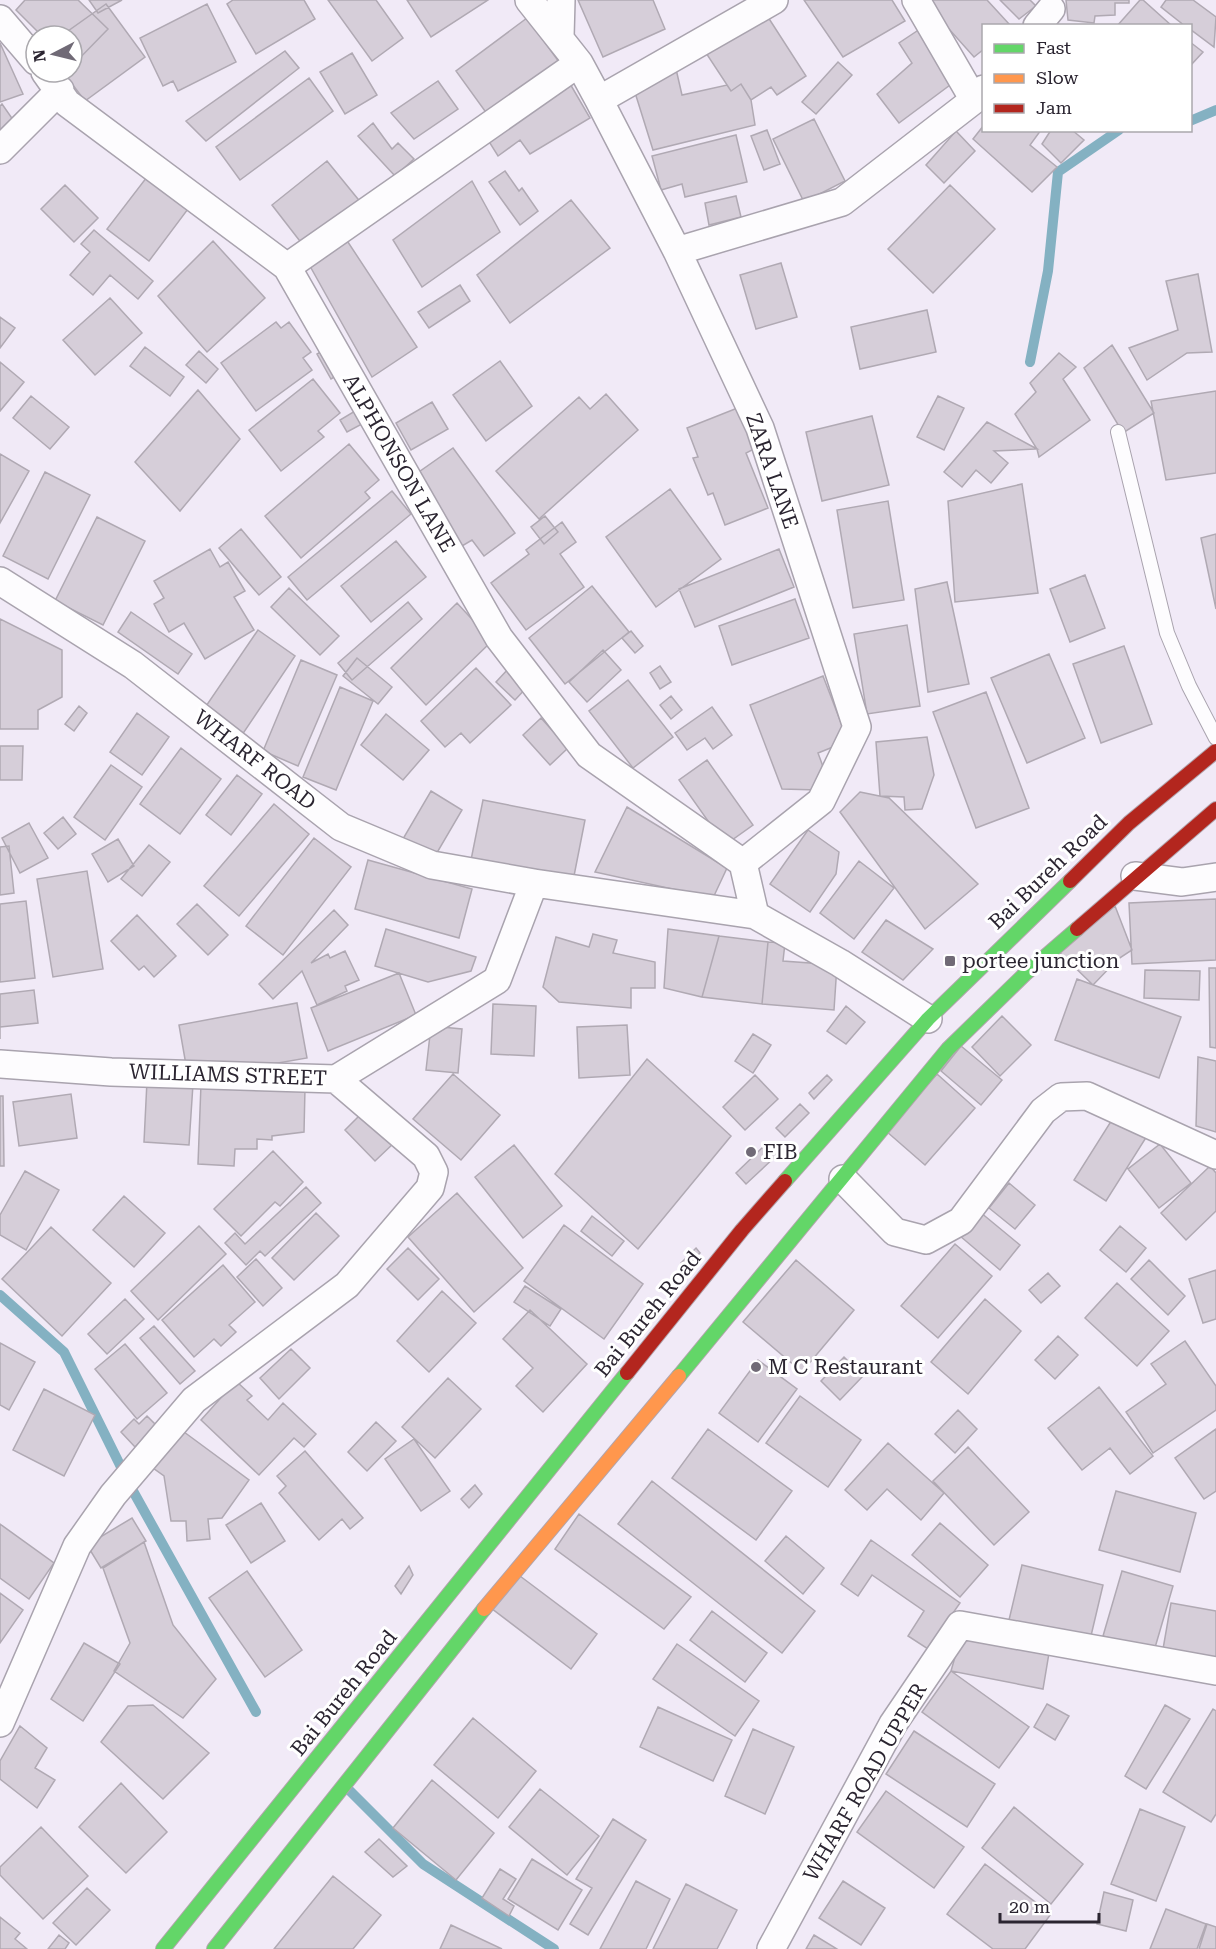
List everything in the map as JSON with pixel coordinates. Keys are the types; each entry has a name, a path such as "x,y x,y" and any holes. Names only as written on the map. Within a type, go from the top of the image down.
{"highway":[{"name":"Bai Bureh Road","path":"163,1949 742,1230 928,1019 1129,823 1216,751"},
{"path":"214,1949 514,1571 843,1179 948,1049 1025,974 1216,809"}],"street":[{"name":"ZARA LANE","path":"529,0 579,63 599,100 677,251 760,428 857,727 821,801 743,863"},
{"path":"560,37 561,0"},
{"path":"599,100 774,0"},
{"path":"677,251 842,202 979,95 916,0"},
{"path":"0,18 24,47"},
{"path":"286,267 579,63"},
{"path":"0,150 51,84"},
{"name":"ALPHONSON LANE","path":"55,84 67,103 286,267 499,638 589,755 743,863"},
{"name":"WHARF ROAD","path":"0,581 133,665 341,827 432,865 534,883"},
{"path":"743,863 755,915"},
{"path":"1136,876 1182,882 1216,877"},
{"path":"534,883 755,915 840,963 928,1019"},
{"name":"WILLIAMS STREET","path":"0,1064 111,1072 336,1079 497,980 534,883"},
{"path":"0,1723 77,1546 113,1496 194,1400 347,1285 430,1188 434,1172 426,1156 336,1079"},
{"path":"843,1179 895,1232 926,1240 961,1221 1043,1111 1061,1097 1087,1096 1216,1155"},
{"name":"WHARF ROAD UPPER","path":"771,1949 893,1724 960,1625 1216,1671"}],"lane":[{"path":"1118,432 1167,633 1189,686 1216,738"}],"building":[{"path":"25,0 78,0 108,29 84,54 84,24 30,24 16,10"},
{"path":"89,0 122,0 98,13"},
{"path":"233,0 304,0 315,19 256,54 227,4"},
{"path":"328,0 376,0 403,38 372,61"},
{"path":"407,0 488,0 431,37"},
{"path":"578,0 653,0 665,29 603,57"},
{"path":"804,0 892,0 905,21 843,57"},
{"path":"923,0 987,0 1009,24 982,24 982,51 974,57"},
{"path":"1000,0 1030,0 1036,6 1019,19"},
{"path":"1066,0 1129,0 1129,3 1115,3 1115,15 1095,16 1094,23 1068,20"},
{"path":"1140,0 1143,0 1170,24 1119,24"},
{"path":"1166,0 1193,0 1216,17 1214,47 1192,30 1192,24 1182,24 1161,7"},
{"path":"106,4 145,57 85,101 72,84 84,84 84,24 78,24"},
{"path":"207,4 236,62 178,91 173,81 163,86 140,38"},
{"path":"766,14 806,76 777,95 771,87 751,100 741,84 731,91 706,53"},
{"path":"527,18 562,66 490,118 456,71"},
{"path":"923,27 950,85 899,123 877,94 912,63 899,43"},
{"path":"0,43 23,94 0,102"},
{"path":"1192,44 1203,52 1192,64"},
{"path":"285,51 299,68 206,141 186,121"},
{"path":"352,53 377,95 345,114 320,72"},
{"path":"838,62 852,75 816,114 802,102"},
{"path":"676,69 682,95 727,85 731,91 741,84 751,100 755,125 653,150 632,83"},
{"path":"309,78 333,111 240,180 216,147"},
{"path":"438,81 458,109 414,139 391,113"},
{"path":"569,82 590,118 530,154 520,140 498,156 488,140"},
{"path":"2,104 16,124 0,135 0,106"},
{"path":"814,119 845,181 804,202 773,139"},
{"path":"373,123 392,149 398,143 414,159 395,176 358,136"},
{"path":"982,128 982,132 1040,132 1030,145 1057,167 1032,192 973,139"},
{"path":"767,130 780,164 764,170 751,136"},
{"path":"956,131 975,151 944,183 926,165"},
{"path":"1050,132 1074,132 1084,140 1061,163 1042,144"},
{"path":"736,135 747,182 685,197 682,184 661,190 652,156"},
{"path":"327,161 362,204 306,249 272,205"},
{"path":"505,171 519,191 522,188 538,211 520,225 489,182"},
{"path":"150,173 191,205 149,261 107,229"},
{"path":"472,181 500,232 422,287 393,240"},
{"path":"65,185 98,218 74,242 41,209"},
{"path":"950,185 995,229 933,293 888,249"},
{"path":"736,196 741,217 709,225 705,203"},
{"path":"571,200 610,248 510,323 477,275"},
{"path":"94,230 153,281 138,299 110,275 93,295 70,275 90,252 81,244"},
{"path":"342,233 417,347 372,377 306,259"},
{"path":"213,241 265,298 207,352 158,296"},
{"path":"781,263 797,317 756,329 740,275"},
{"path":"1198,274 1212,352 1187,353 1147,380 1129,348 1178,330 1166,281"},
{"path":"460,285 470,301 429,328 418,312"},
{"path":"110,298 142,333 95,375 63,340"},
{"path":"927,310 936,352 860,369 851,327"},
{"path":"0,317 15,328 0,348"},
{"path":"276,322 281,328 289,322 311,352 303,358 312,370 256,411 221,363"},
{"path":"1112,345 1154,413 1123,433 1084,368"},
{"path":"145,347 184,377 170,396 130,366"},
{"path":"329,347 343,372 331,379 317,354"},
{"path":"199,351 218,369 206,383 186,365"},
{"path":"1059,353 1076,367 1063,379 1090,420 1039,457 1037,449 1015,414 1036,392 1030,383"},
{"path":"500,361 532,406 486,441 453,395"},
{"path":"0,362 24,382 0,411"},
{"path":"313,379 340,413 318,431 324,437 281,471 249,430"},
{"path":"198,390 240,439 180,511 135,462"},
{"path":"1216,391 1216,473 1166,480 1151,401"},
{"path":"606,394 638,430 539,519 496,471 579,397 590,409"},
{"path":"31,396 69,427 50,449 13,418"},
{"path":"938,396 964,408 944,450 917,437"},
{"path":"432,402 448,429 411,450 396,423"},
{"path":"740,407 756,448 746,453 768,508 725,525 713,493 708,495 693,458 698,457 687,428"},
{"path":"355,411 362,424 347,432 340,420"},
{"path":"872,416 889,485 822,501 806,432"},
{"path":"987,422 1037,449 994,451 1008,463 991,483 976,470 962,487 944,472"},
{"path":"349,444 379,480 365,492 370,498 301,558 265,516"},
{"path":"453,448 515,533 484,556 472,540 457,549 416,474"},
{"path":"0,454 29,471 0,523"},
{"path":"45,472 90,495 48,579 3,556"},
{"path":"1022,484 1038,593 955,602 948,501"},
{"path":"670,489 721,559 656,607 606,537"},
{"path":"392,491 411,514 307,600 288,577"},
{"path":"888,501 904,600 853,608 837,510"},
{"path":"545,516 558,532 544,544 531,527"},
{"path":"97,517 145,541 103,625 55,601"},
{"path":"562,522 576,542 560,554 584,587 526,630 491,583 529,554 526,550"},
{"path":"241,529 281,577 259,595 219,548"},
{"path":"1216,534 1216,609 1201,538"},
{"path":"396,541 426,577 371,622 341,586"},
{"path":"210,549 220,567 228,562 245,591 234,597 254,630 205,659 184,623 169,632 154,604 164,598 154,581"},
{"path":"779,549 794,587 695,627 679,589"},
{"path":"1085,575 1105,628 1070,642 1050,589"},
{"path":"947,582 969,684 928,692 915,589"},
{"path":"592,586 629,632 565,684 529,638"},
{"path":"289,588 339,636 320,655 271,607"},
{"path":"795,599 809,638 732,665 719,626"},
{"path":"408,602 422,619 352,680 338,663"},
{"path":"457,603 492,641 426,705 391,668"},
{"path":"131,612 192,654 178,674 118,632"},
{"path":"0,619 62,650 62,697 38,710 38,729 0,729"},
{"path":"907,625 920,706 867,714 854,634"},
{"path":"258,630 295,656 242,735 204,709"},
{"path":"631,631 643,646 635,653 622,638"},
{"path":"1124,646 1152,724 1101,743 1073,664"},
{"path":"603,650 621,670 587,702 569,682"},
{"path":"1049,654 1085,738 1027,763 991,678"},
{"path":"357,658 392,687 378,704 343,676"},
{"path":"301,660 337,675 298,766 263,751"},
{"path":"660,666 671,682 660,689 650,673"},
{"path":"476,668 511,705 470,743 461,733 445,747 421,721"},
{"path":"509,668 528,686 515,700 496,682"},
{"path":"823,676 848,741 818,753 825,772 818,790 782,789 750,705"},
{"path":"628,680 673,737 633,768 589,711"},
{"path":"340,687 373,701 336,790 303,777"},
{"path":"986,692 1029,808 976,828 933,712"},
{"path":"671,696 682,710 671,719 660,705"},
{"path":"79,706 87,713 74,731 65,724"},
{"path":"712,707 732,735 713,749 705,738 687,750 675,733"},
{"path":"137,713 169,737 142,775 110,752"},
{"path":"386,714 429,750 403,780 361,745"},
{"path":"541,718 568,748 550,765 523,735"},
{"path":"927,737 934,775 922,809 905,810 904,797 880,796 876,742"},
{"path":"0,746 23,746 22,780 0,780"},
{"path":"181,748 221,779 180,834 140,804"},
{"path":"707,760 753,825 725,845 679,780"},
{"path":"111,765 142,787 105,840 74,817"},
{"path":"237,775 262,794 231,835 206,815"},
{"path":"431,791 462,810 431,863 400,844"},
{"path":"860,792 889,798 978,884 925,929 840,812"},
{"path":"483,800 585,820 573,881 471,860"},
{"path":"274,804 309,834 239,916 204,886"},
{"path":"627,807 727,868 713,898 595,872"},
{"path":"63,817 76,834 58,849 44,833"},
{"path":"29,823 48,858 20,873 2,838"},
{"path":"808,830 839,852 836,874 810,912 770,884"},
{"path":"314,838 351,867 283,955 246,926"},
{"path":"118,839 134,866 108,882 92,854"},
{"path":"149,845 170,862 142,896 121,879"},
{"path":"9,846 14,893 0,895 0,847"},
{"path":"368,860 472,889 459,938 355,909"},
{"path":"859,861 894,888 854,939 820,913"},
{"path":"87,871 103,969 53,977 37,879"},
{"path":"1216,899 1216,960 1132,964 1129,903"},
{"path":"26,901 35,978 0,982 0,904"},
{"path":"197,904 228,935 208,955 177,924"},
{"path":"1115,906 1132,950 1118,959 1093,985 1059,952"},
{"path":"334,910 348,925 311,963 328,954 330,958 345,951 359,980 345,986 347,991 317,1005 302,971 273,999 259,984"},
{"path":"137,915 176,956 154,977 144,966 139,970 111,941"},
{"path":"886,920 933,949 903,980 862,952"},
{"path":"386,929 476,957 471,971 428,982 375,966"},
{"path":"668,929 719,936 702,997 664,988"},
{"path":"593,934 617,940 613,953 655,962 655,988 631,988 631,1008 559,1002 543,987 556,937 589,947"},
{"path":"719,936 768,942 762,1004 702,997"},
{"path":"768,942 785,943 783,961 837,965 834,1010 762,1004"},
{"path":"1209,968 1216,968 1216,1048 1210,1047"},
{"path":"1145,970 1200,971 1199,1000 1144,998"},
{"path":"399,973 416,1015 328,1051 311,1008"},
{"path":"1077,979 1181,1017 1159,1078 1055,1040"},
{"path":"34,990 38,1023 0,1027 0,994"},
{"path":"297,1003 307,1058 261,1066 186,1065 179,1025"},
{"path":"493,1004 536,1006 534,1056 491,1054"},
{"path":"846,1006 865,1022 846,1044 827,1031"},
{"path":"1002,1016 1031,1045 1000,1076 972,1047"},
{"path":"627,1025 630,1075 579,1078 577,1027"},
{"path":"431,1026 462,1029 458,1073 426,1070"},
{"path":"753,1034 771,1045 753,1073 735,1061"},
{"path":"961,1046 1002,1080 981,1105 941,1071"},
{"path":"1198,1057 1216,1061 1216,1132 1196,1126"},
{"path":"647,1059 731,1136 638,1249 555,1174"},
{"path":"453,1074 500,1115 461,1160 413,1119"},
{"path":"937,1074 975,1108 925,1165 886,1131"},
{"path":"755,1075 778,1099 745,1130 723,1107"},
{"path":"827,1075 832,1080 814,1099 809,1093"},
{"path":"147,1081 193,1084 189,1145 144,1142"},
{"path":"201,1084 305,1088 304,1132 272,1136 272,1140 257,1139 257,1149 235,1149 234,1166 198,1164"},
{"path":"71,1094 77,1138 19,1146 13,1102"},
{"path":"0,1096 3,1096 4,1166 0,1166"},
{"path":"800,1104 809,1113 785,1137 776,1128"},
{"path":"365,1110 396,1141 375,1161 345,1130"},
{"path":"1115,1115 1147,1136 1106,1201 1074,1180"},
{"path":"766,1144 777,1155 746,1184 736,1173"},
{"path":"1160,1144 1191,1183 1159,1208 1128,1169"},
{"path":"514,1145 562,1206 523,1238 475,1177"},
{"path":"273,1151 303,1182 280,1206 275,1202 241,1236 214,1209"},
{"path":"1210,1166 1216,1173 1216,1211 1186,1240 1161,1213"},
{"path":"25,1171 59,1190 26,1250 0,1235 0,1215"},
{"path":"1009,1183 1035,1205 1015,1229 989,1208"},
{"path":"306,1187 321,1203 265,1256 260,1251 246,1265 225,1243 235,1233 245,1244"},
{"path":"457,1193 523,1268 474,1312 408,1237"},
{"path":"124,1196 165,1233 134,1267 93,1230"},
{"path":"980,1212 1020,1245 1000,1270 960,1236"},
{"path":"316,1213 339,1236 294,1280 272,1258"},
{"path":"592,1216 624,1241 612,1256 581,1231"},
{"path":"564,1225 643,1284 604,1339 524,1281"},
{"path":"199,1226 226,1254 158,1320 131,1291"},
{"path":"1120,1226 1146,1248 1126,1272 1100,1250"},
{"path":"51,1227 111,1283 62,1336 2,1279"},
{"path":"955,1244 992,1276 938,1338 901,1306"},
{"path":"408,1248 439,1279 418,1300 387,1269"},
{"path":"696,1248 700,1253 685,1268 681,1263"},
{"path":"256,1259 282,1288 263,1306 237,1277"},
{"path":"796,1260 854,1310 802,1372 743,1322"},
{"path":"1149,1260 1185,1296 1168,1315 1131,1279"},
{"path":"223,1265 255,1302 229,1325 236,1332 221,1346 214,1339 194,1357 162,1320"},
{"path":"1216,1270 1216,1319 1203,1323 1189,1279"},
{"path":"1048,1273 1060,1286 1041,1303 1029,1290"},
{"path":"1117,1283 1169,1331 1137,1366 1085,1318"},
{"path":"525,1286 561,1309 550,1326 514,1302"},
{"path":"442,1291 476,1323 429,1372 397,1341"},
{"path":"125,1299 144,1319 107,1354 88,1334"},
{"path":"985,1299 1021,1331 968,1394 931,1362"},
{"path":"530,1310 587,1364 543,1412 516,1386 533,1368 503,1339"},
{"path":"154,1326 195,1371 180,1384 140,1338"},
{"path":"1058,1336 1078,1355 1055,1379 1035,1360"},
{"path":"1185,1341 1216,1386 1216,1410 1153,1453 1126,1412 1166,1384 1151,1364"},
{"path":"0,1343 35,1362 9,1410 0,1405"},
{"path":"125,1344 167,1393 137,1419 95,1369"},
{"path":"291,1349 310,1368 279,1399 260,1378"},
{"path":"844,1357 863,1376 840,1400 821,1381"},
{"path":"758,1360 797,1389 758,1442 719,1413"},
{"path":"448,1378 481,1409 435,1458 402,1427"},
{"path":"236,1381 252,1396 247,1400 268,1420 283,1403 316,1434 304,1447 294,1438 259,1475 201,1420"},
{"path":"1099,1387 1153,1456 1130,1474 1110,1448 1082,1470 1048,1428"},
{"path":"44,1389 95,1415 64,1476 13,1450"},
{"path":"800,1396 861,1440 828,1487 766,1443"},
{"path":"958,1410 977,1429 955,1453 935,1434"},
{"path":"147,1416 157,1426 135,1447 121,1432 134,1419 139,1424"},
{"path":"376,1422 396,1441 367,1471 348,1452"},
{"path":"180,1429 249,1480 222,1518 208,1519 210,1539 187,1541 186,1521 171,1521 164,1476 153,1468"},
{"path":"708,1429 792,1491 756,1540 672,1478"},
{"path":"1216,1429 1216,1491 1204,1499 1175,1458"},
{"path":"414,1439 450,1491 421,1511 385,1459"},
{"path":"888,1443 944,1493 921,1520 887,1489 867,1510 845,1490"},
{"path":"968,1447 1029,1512 994,1545 933,1481"},
{"path":"305,1451 363,1518 350,1529 342,1519 319,1540 279,1493 286,1486 277,1476"},
{"path":"652,1481 815,1611 782,1653 618,1524"},
{"path":"475,1485 482,1494 469,1508 461,1499"},
{"path":"1116,1491 1196,1513 1180,1572 1099,1550"},
{"path":"261,1503 285,1541 251,1563 226,1525"},
{"path":"579,1514 691,1597 664,1629 555,1549"},
{"path":"132,1518 146,1541 101,1568 87,1545"},
{"path":"940,1523 988,1565 960,1597 912,1555"},
{"path":"0,1524 54,1563 29,1599 0,1578"},
{"path":"786,1536 824,1568 803,1594 765,1561"},
{"path":"871,1540 960,1603 928,1649 908,1636 924,1611 872,1575 858,1596 841,1584"},
{"path":"144,1542 173,1625 216,1679 183,1718 114,1671 130,1643 103,1568"},
{"path":"1022,1565 1103,1585 1090,1640 1009,1620"},
{"path":"409,1566 413,1575 401,1594 395,1586"},
{"path":"247,1571 302,1650 265,1677 209,1598"},
{"path":"1122,1571 1173,1586 1154,1651 1103,1636"},
{"path":"516,1573 597,1634 571,1669 491,1608"},
{"path":"0,1593 23,1610 0,1643"},
{"path":"1171,1603 1216,1611 1216,1660 1163,1649"},
{"path":"712,1611 767,1653 745,1682 690,1640"},
{"path":"961,1636 1049,1653 1043,1689 951,1671"},
{"path":"84,1643 120,1664 83,1721 51,1699"},
{"path":"677,1644 759,1701 735,1736 653,1679"},
{"path":"951,1671 1029,1727 999,1768 922,1712"},
{"path":"1047,1704 1069,1716 1055,1740 1034,1727"},
{"path":"153,1705 209,1753 163,1799 101,1742 128,1706"},
{"path":"1165,1705 1190,1719 1146,1789 1125,1776"},
{"path":"658,1707 732,1740 713,1781 640,1747"},
{"path":"1213,1709 1216,1711 1216,1814 1211,1822 1163,1792"},
{"path":"473,1718 536,1771 498,1818 434,1765"},
{"path":"20,1726 47,1748 35,1768 55,1780 37,1808 0,1779 0,1761"},
{"path":"753,1729 794,1747 765,1814 725,1796"},
{"path":"914,1731 995,1784 967,1827 886,1774"},
{"path":"432,1780 494,1833 456,1880 393,1828"},
{"path":"121,1783 167,1832 126,1873 79,1827"},
{"path":"540,1789 599,1836 567,1875 509,1827"},
{"path":"886,1791 964,1847 934,1888 857,1832"},
{"path":"1014,1807 1083,1864 1051,1904 982,1848"},
{"path":"1140,1809 1185,1827 1156,1901 1111,1884"},
{"path":"613,1819 646,1840 588,1935 570,1924 592,1888 576,1879"},
{"path":"41,1827 88,1876 43,1919 0,1875 0,1867"},
{"path":"379,1839 407,1866 393,1877 365,1852"},
{"path":"532,1859 582,1890 558,1930 508,1899"},
{"path":"985,1864 1051,1914 1025,1949 993,1949 947,1914"},
{"path":"500,1869 516,1879 503,1899 514,1906 509,1916 482,1898"},
{"path":"333,1876 381,1915 353,1949 274,1949"},
{"path":"636,1881 670,1899 646,1949 600,1949"},
{"path":"843,1881 885,1908 861,1945 819,1918"},
{"path":"686,1884 737,1910 717,1949 653,1949"},
{"path":"87,1888 110,1910 76,1945 53,1923"},
{"path":"1104,1892 1133,1900 1126,1931 1097,1924"},
{"path":"1166,1909 1206,1924 1197,1949 1150,1949"},
{"path":"0,1917 20,1933 15,1939 27,1949 0,1949"},
{"path":"1207,1924 1216,1927 1216,1949 1199,1949"},
{"path":"451,1925 502,1949 440,1949"},
{"path":"59,1935 69,1943 65,1949 48,1949"},
{"path":"814,1935 837,1949 806,1949"}],"waterway":[{"path":"1192,120 1216,110"},
{"path":"1030,362 1048,271 1058,172 1116,132"},
{"path":"0,1295 64,1352 121,1467"},
{"path":"133,1491 256,1712"},
{"path":"347,1788 423,1864 554,1949"}],"traffic: fast":[{"path":"785,1181 928,1019 1070,881"},
{"path":"679,1376 948,1049 1025,974 1077,929"},
{"path":"163,1949 627,1373"},
{"path":"214,1949 484,1609"}],"traffic: slow":[{"path":"484,1609 679,1376"}],"traffic: jam":[{"path":"1070,881 1129,823 1216,751"},
{"path":"1077,929 1216,809"},
{"path":"627,1373 742,1230 785,1181"}],"place":[{"name":"portee junction","path":"950,961"},
{"name":"FIB","path":"751,1152"},
{"name":"M C Restaurant","path":"756,1367"}]}
